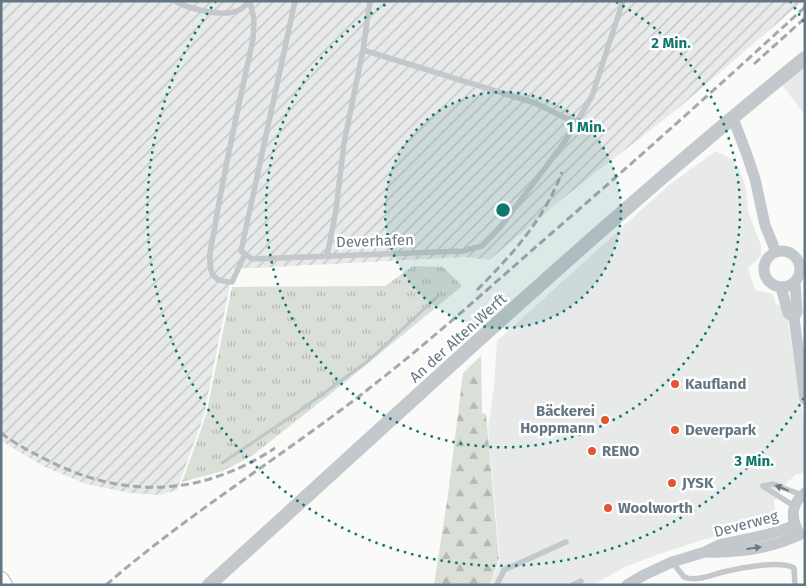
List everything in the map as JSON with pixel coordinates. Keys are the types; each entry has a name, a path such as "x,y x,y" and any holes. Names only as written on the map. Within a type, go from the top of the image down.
{"main road":[{"path":"1,580 4,585"}],"street":[{"name":"An der Alten Werft","path":"209,585 620,214 690,153 805,58"},
{"path":"732,118 752,171 765,225 776,252"},
{"path":"786,250 801,258 801,272 791,285 776,286 769,281 764,273 765,262 776,252 786,250"},
{"path":"795,282 797,312 794,318 805,399"},
{"path":"781,287 788,313 794,318"},
{"path":"800,531 793,512 794,506 803,494"},
{"name":"Deverweg","path":"627,585 672,562 705,552 719,544 766,535 788,528 800,531"}],"lane":[{"path":"175,1 185,6 225,13 238,10 250,2 254,19 253,40 219,201 210,258 211,272 222,282 232,282 245,254 241,251 295,1"},
{"path":"327,256 336,210 344,143 363,50 370,1"},
{"name":"Deverhafen","path":"245,254 252,259 463,251 482,246 502,225 576,124 592,96 623,1"},
{"path":"363,50 535,103 576,124"},
{"path":"794,506 763,486 773,484 803,494"},
{"path":"497,585 504,570 566,542"},
{"path":"672,562 684,577 696,579 749,567 791,566 796,573 795,585"},
{"path":"573,585 581,581"}],"shaded area":[{"path":"1,1 803,1 675,111 572,191 489,260 465,257 233,269 204,415 177,490 160,495 130,493 86,484 45,467 1,441"},
{"path":"805,65 805,115 782,85"},
{"path":"716,151 731,159 739,169 746,188 748,212 761,245 761,256 748,268 755,290 773,294 776,305 785,304 805,428 805,472 795,475 784,486 774,501 776,521 702,540 659,554 625,567 593,585 491,585 500,560 488,429 494,387 497,341 670,184"}],"green space":[{"path":"413,266 443,267 462,286 253,455 223,471 182,482 206,416 232,287 385,286"},
{"path":"481,356 482,413 486,414 499,559 490,585 434,585 448,495 463,373"}],"waterway":[{"path":"222,463 298,412 368,361 438,296"}],"railway":[{"path":"106,585 172,532 343,409 420,348 644,152 805,7"},
{"path":"754,64 805,18"},
{"path":"477,290 503,263 537,220 555,189 562,172"},
{"path":"1,433 51,462 80,474 108,482 137,487 165,487 193,483 221,475 248,464 275,448"}],"place":[{"name":"Kaufland","path":"675,384"},
{"name":"Bäckerei Hoppmann","path":"605,420"},
{"name":"Deverpark","path":"675,430"},
{"name":"RENO","path":"592,451"},
{"name":"JYSK","path":"672,483"},
{"name":"Woolworth","path":"608,508"}]}
